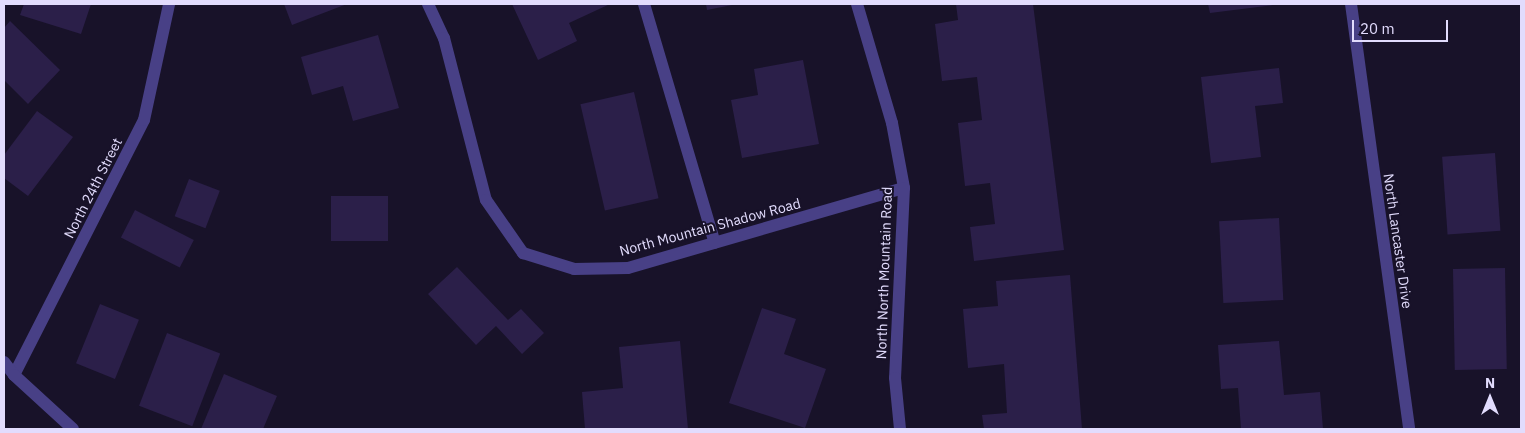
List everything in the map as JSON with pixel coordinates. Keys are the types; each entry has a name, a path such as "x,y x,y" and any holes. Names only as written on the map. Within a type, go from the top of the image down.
{"street":[{"name":"North 24th Street","path":"14,375 144,120 169,4"},
{"name":"North Mountain Shadow Road","path":"428,4 444,38 486,200 522,253 574,270 628,268 904,188"},
{"path":"644,4 715,243"},
{"name":"North North Mountain Road","path":"857,4 892,123 904,188 895,378 900,429"},
{"name":"North Lancaster Drive","path":"1351,4 1409,429"},
{"path":"4,362 14,375 73,429"}],"building":[{"path":"24,4 91,4 81,34 20,15"},
{"path":"284,4 347,4 292,25"},
{"path":"512,4 610,4 569,23 577,41 538,60"},
{"path":"706,4 732,4 732,5 707,10"},
{"path":"956,4 1033,4 1064,250 974,261 970,227 995,224 990,183 965,186 958,123 982,120 977,77 942,81 935,24 958,20"},
{"path":"1208,4 1273,4 1273,5 1210,13"},
{"path":"10,21 60,70 28,104 4,80 4,28"},
{"path":"378,35 399,108 353,121 343,86 312,95 301,57"},
{"path":"803,60 819,144 742,158 731,100 758,95 754,69"},
{"path":"1279,68 1283,103 1255,106 1261,157 1211,163 1201,77"},
{"path":"634,92 659,198 605,211 580,104"},
{"path":"37,111 73,137 28,196 4,178 4,155"},
{"path":"1495,153 1500,231 1448,235 1442,157"},
{"path":"189,179 220,191 205,228 175,216"},
{"path":"331,196 388,196 388,241 331,241"},
{"path":"135,210 194,240 180,268 121,238"},
{"path":"1279,218 1283,300 1223,303 1219,221"},
{"path":"457,267 508,320 521,309 544,333 522,354 496,326 476,345 428,294"},
{"path":"1505,268 1507,369 1455,370 1453,269"},
{"path":"1070,275 1082,429 984,429 982,415 1007,413 1004,364 968,368 963,309 998,306 996,281"},
{"path":"100,304 139,320 115,379 76,363"},
{"path":"762,308 796,319 784,354 826,369 805,428 729,403"},
{"path":"167,333 220,353 192,426 139,406"},
{"path":"680,341 688,429 585,429 582,392 623,388 619,347"},
{"path":"1279,341 1284,395 1320,392 1323,429 1241,429 1238,388 1221,389 1218,345"},
{"path":"224,374 277,396 263,429 201,429"}]}
